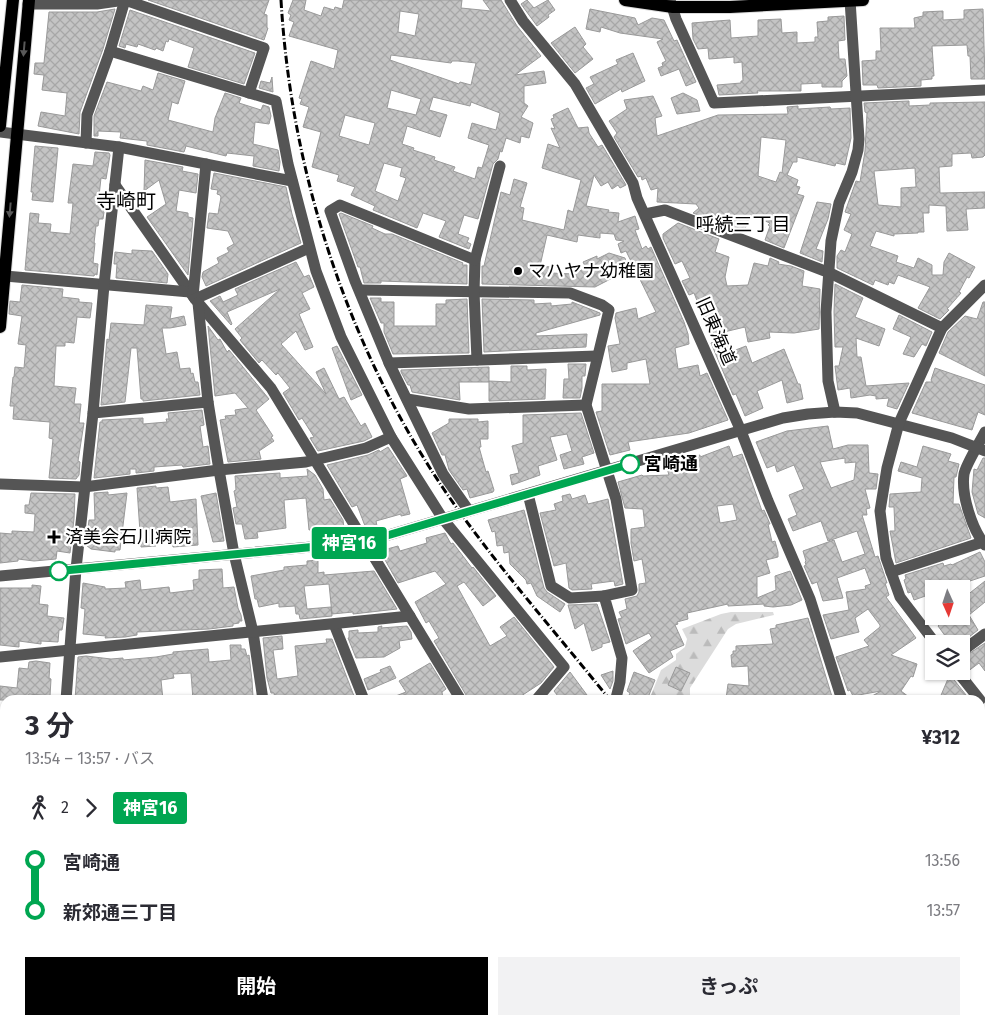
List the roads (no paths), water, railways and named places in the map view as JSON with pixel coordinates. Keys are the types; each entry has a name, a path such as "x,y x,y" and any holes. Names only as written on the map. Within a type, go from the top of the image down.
{"main road":[{"path":"0,126 13,0"},
{"path":"625,0 730,7 864,0"},
{"path":"0,327 29,2"}],"street":[{"path":"86,143 87,115 110,51 125,0"},
{"path":"29,2 98,4 125,0 264,48 249,93"},
{"name":"旧東海道","path":"510,0 523,21 575,84 633,183 637,198 741,431 768,501 810,599 840,695"},
{"path":"835,412 828,381 826,312 831,241 839,203 852,172 858,150 850,0"},
{"path":"672,3 676,19 714,104 985,90"},
{"path":"110,51 276,101 292,181 309,248 341,337 391,437 443,518 564,667 540,695"},
{"path":"0,132 119,147 292,181"},
{"path":"66,695 76,569 94,412 104,285 119,147"},
{"path":"206,164 194,297 219,470 234,554 252,632 262,695"},
{"path":"477,360 474,292 475,260 500,166"},
{"path":"115,185 194,297 271,388 457,695"},
{"path":"470,511 444,474 389,363 330,211 340,205 475,260"},
{"path":"645,214 665,210 830,273 942,328"},
{"path":"5,276 104,285 194,297 309,248"},
{"path":"929,635 900,596 886,558 880,510 887,468 899,423 942,328 985,286"},
{"path":"360,290 570,293 602,305 609,310 586,405 608,470 619,513 632,590 604,596 570,598 551,586 528,494"},
{"path":"389,363 597,356"},
{"path":"407,399 469,409 586,405"},
{"path":"94,412 208,402"},
{"path":"0,576 365,542 783,418 808,414 857,413 899,423 981,449"},
{"path":"891,572 984,543 966,506 964,474 981,449 985,432"},
{"path":"0,484 84,487 219,470 306,462 366,448 391,437"},
{"path":"604,596 622,658 617,695"},
{"path":"0,657 410,616"},
{"path":"334,624 362,695"},
{"path":"970,645 985,634"},
{"path":"964,680 976,695"}],"railway":[{"path":"281,0 287,64 297,129 311,192 330,255 352,316 379,376 409,433 462,515 503,569 606,695"}],"place":[{"name":"マハヤナ幼稚園","path":"518,271"},
{"name":"宮崎通","path":"630,464"},
{"name":"済美会石川病院","path":"54,537"}],"district":[{"name":"寺崎町","path":"126,201"},
{"name":"呼続三丁目","path":"743,224"}]}
